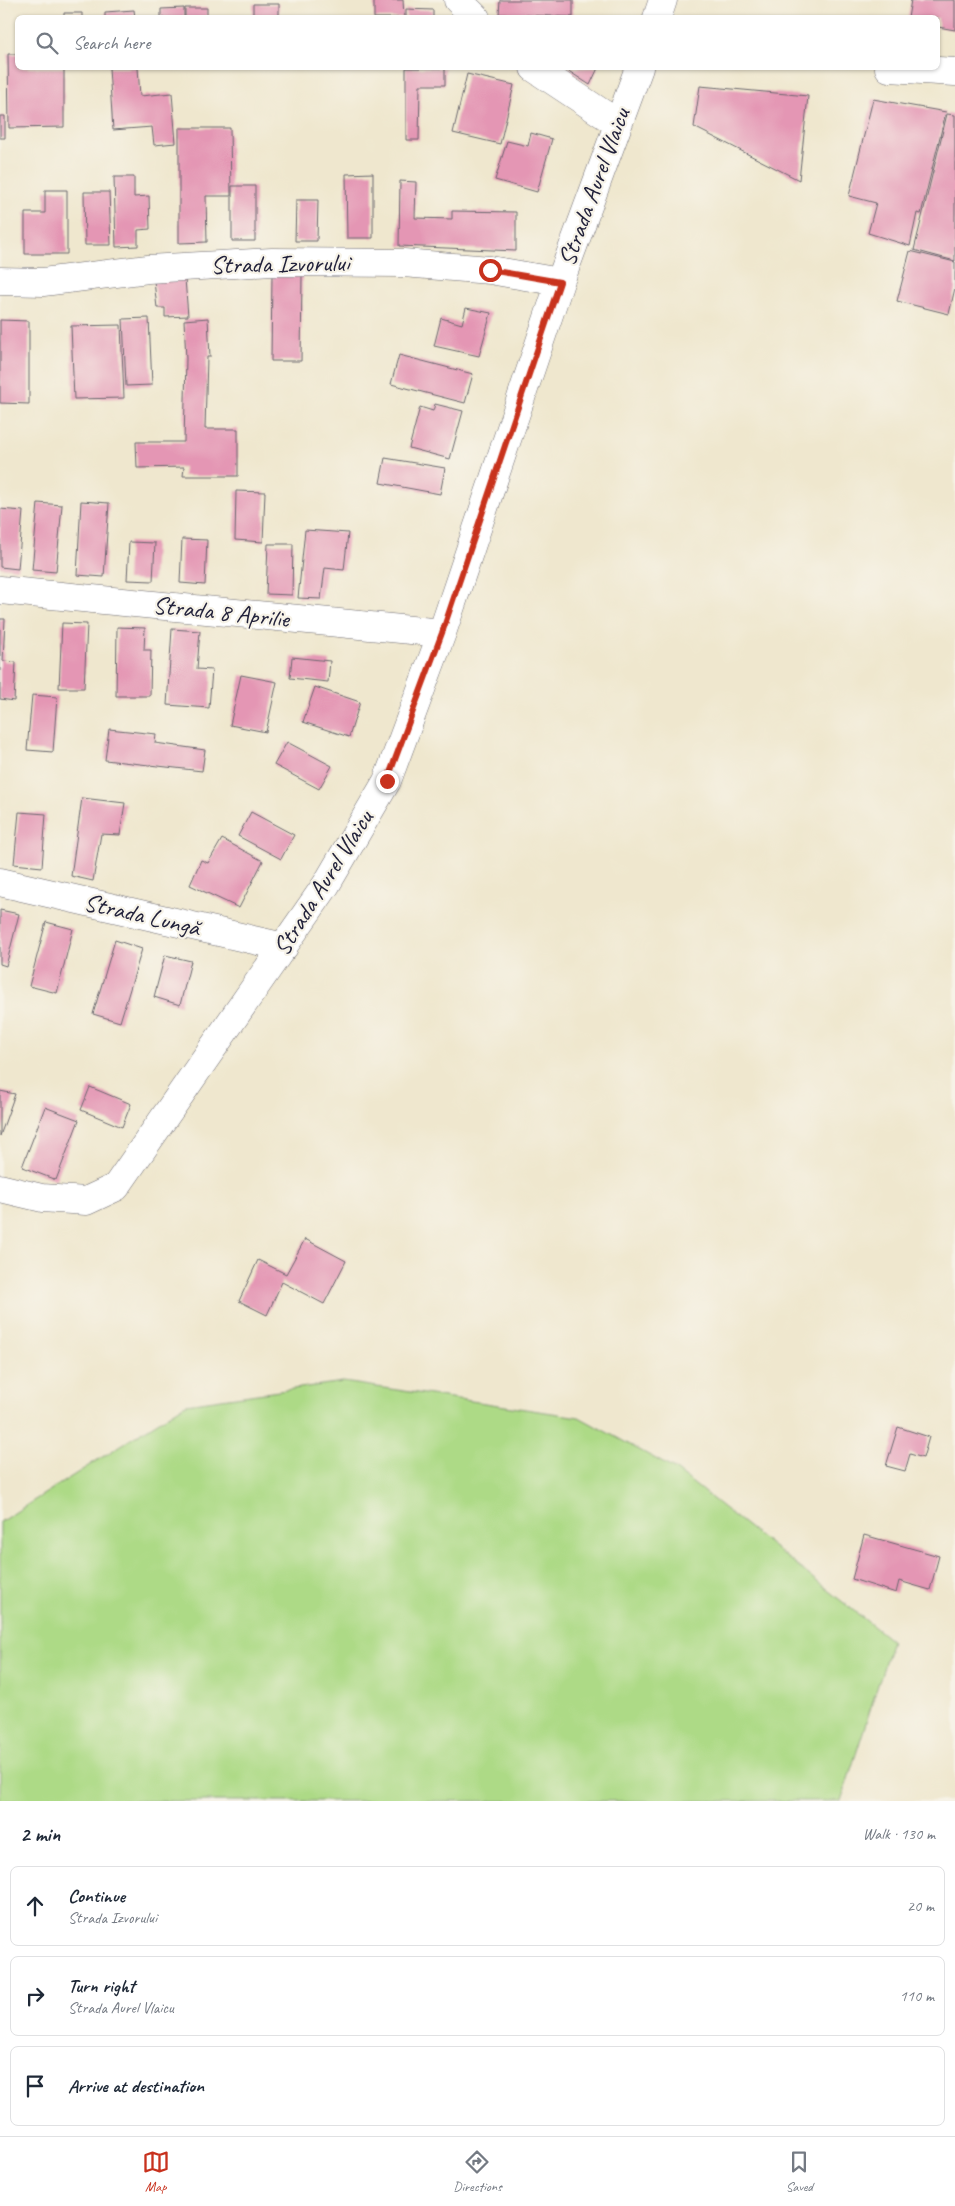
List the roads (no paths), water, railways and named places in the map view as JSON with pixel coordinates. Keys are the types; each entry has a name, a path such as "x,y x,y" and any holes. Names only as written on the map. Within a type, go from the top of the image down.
{"street":[{"path":"458,0 473,15"},
{"path":"658,15 663,0"},
{"path":"537,70 616,123"},
{"name":"Strada Aurel Vlaicu","path":"0,1188 42,1198 86,1201 116,1187 326,885 387,781 442,633 560,282 616,123 638,70"},
{"path":"922,70 955,72"},
{"name":"Strada Izvorului","path":"0,281 43,282 148,269 281,262 403,263 490,270 560,282"},
{"name":"Strada 8 Aprilie","path":"0,590 442,633"},
{"name":"Strada Lungă","path":"0,882 284,947"}]}
